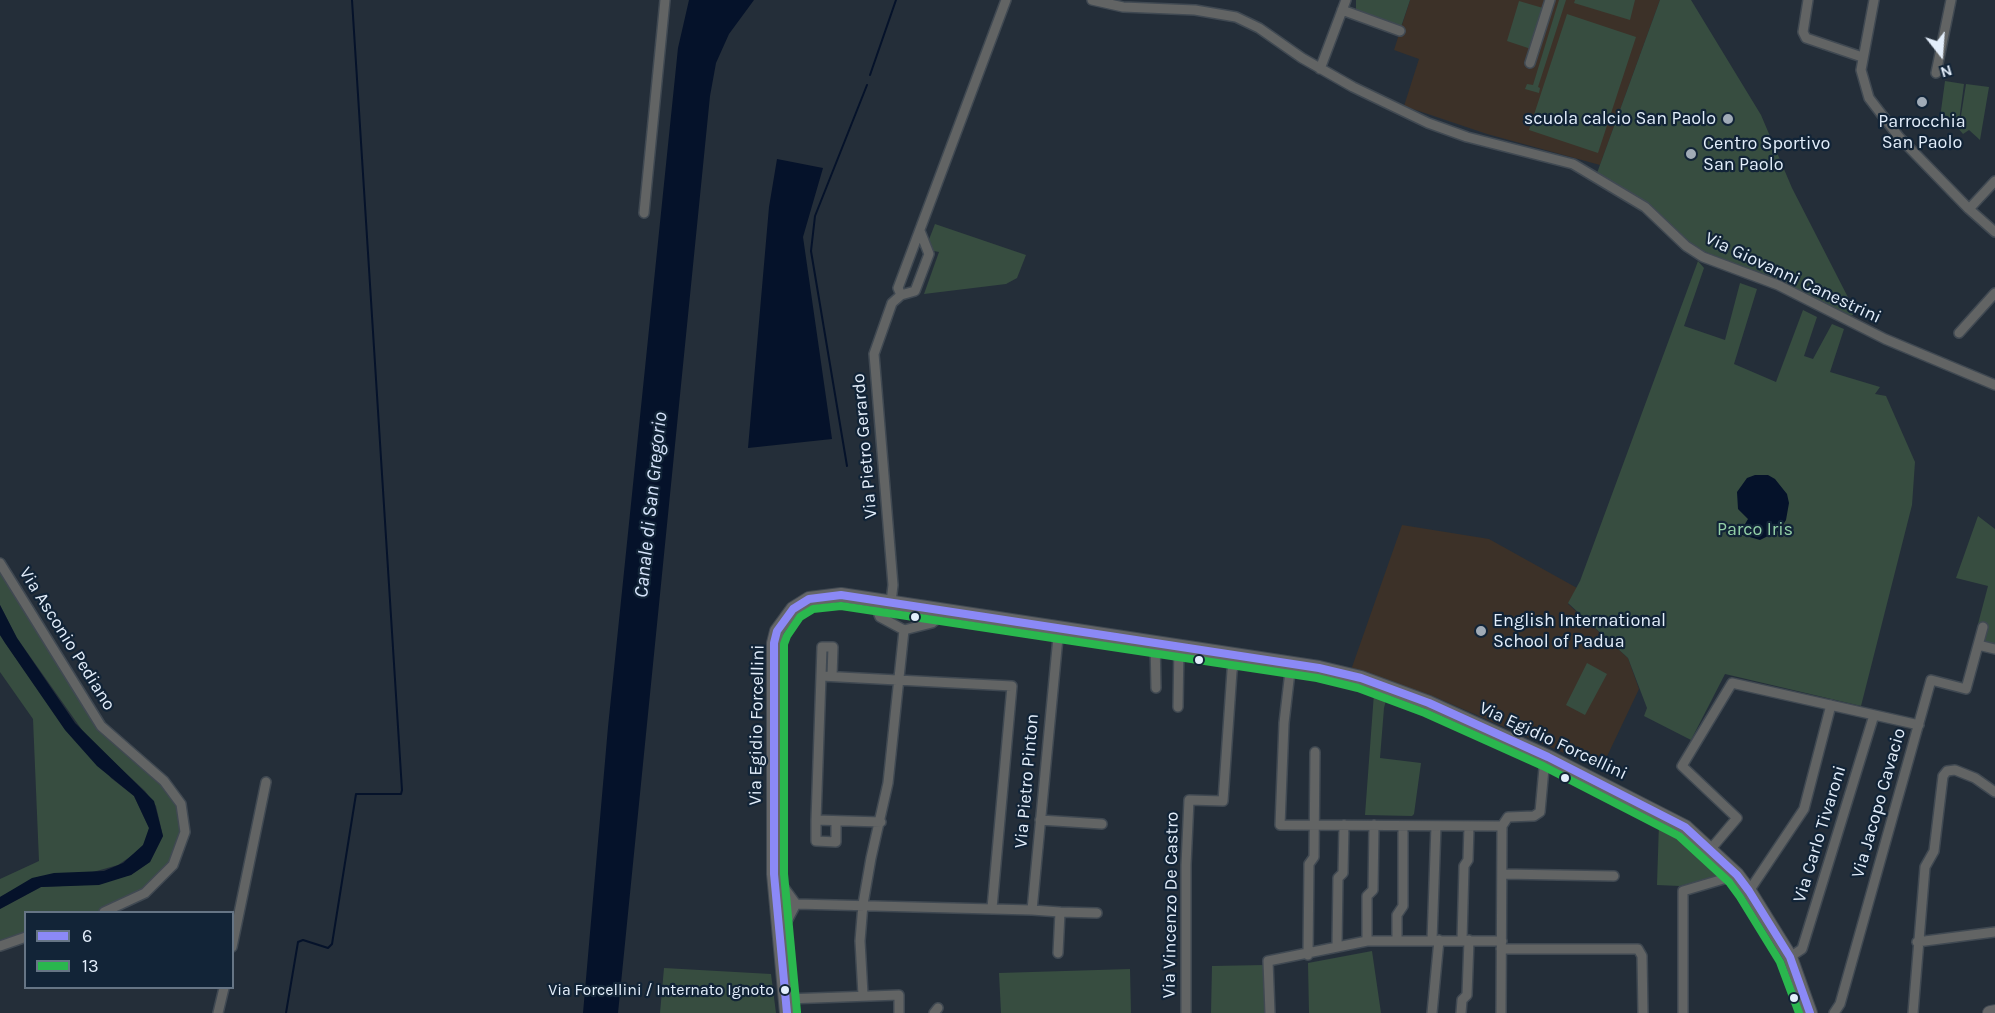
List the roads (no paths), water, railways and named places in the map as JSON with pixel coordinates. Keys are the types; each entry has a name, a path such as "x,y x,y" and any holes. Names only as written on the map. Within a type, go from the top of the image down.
{"street":[{"path":"644,213 665,0"},
{"name":"Via Pietro Gerardo","path":"898,298 898,288 919,238 1006,0"},
{"name":"Via Giovanni Canestrini","path":"1092,0 1123,7 1194,9 1236,17 1259,28 1320,69 1440,128 1573,164 1640,202 1686,246 1703,256 1778,285 1885,339 1995,385"},
{"path":"1320,69 1346,0"},
{"path":"1530,63 1550,0"},
{"path":"1808,0 1803,32 1806,38 1862,57"},
{"path":"1874,0 1862,57 1864,86 1876,108 1894,132 1969,209 1995,231"},
{"path":"1936,73 1951,0"},
{"path":"1342,10 1400,32"},
{"path":"1969,209 1995,181"},
{"name":"Via Pietro Gerardo","path":"891,602 893,585 874,354 889,311 898,298 915,291 929,254 928,248 919,238"},
{"path":"1959,333 1995,293"},
{"name":"Via Asconio Pediano","path":"0,563 101,726 164,781 180,804 185,832 173,865 144,893 117,909 108,911"},
{"name":"Via Egidio Forcellini","path":"787,1013 777,927 774,874 772,661 777,631 793,609 809,599 842,595 1291,663 1348,674 1429,703 1548,757 1685,827 1737,875 1749,891 1790,957 1810,1013"},
{"path":"877,600 876,608 880,617 904,630 933,623 938,618 940,610"},
{"name":"Via Pietro Pinton","path":"1032,910 1059,627"},
{"name":"Via Jacopo Cavacio","path":"1834,1013 1840,1004 1931,680 1966,688 1983,627"},
{"path":"863,993 860,941 863,904 888,783 904,630"},
{"path":"1155,641 1156,688"},
{"path":"1178,706 1179,645"},
{"path":"1978,645 1995,649"},
{"path":"832,676 833,647 822,647 816,841 836,842 836,821"},
{"name":"Via Vincenzo De Castro","path":"1185,1013 1189,800 1223,801 1232,670 1237,654"},
{"path":"1291,663 1284,723 1280,825 1502,826"},
{"path":"821,676 898,678 1012,686 992,908"},
{"path":"1710,850 1737,818 1682,766 1732,683 1919,724"},
{"path":"1749,891 1804,809 1831,705"},
{"name":"Via Carlo Tivaroni","path":"1790,957 1802,949 1874,715"},
{"path":"1308,955 1309,864 1314,857 1315,752"},
{"path":"1501,1013 1502,826 1508,817 1534,816 1540,812 1544,768 1548,757"},
{"path":"1913,1013 1917,942 1925,867 1934,851 1942,780 1947,771 1956,770 1995,792"},
{"path":"234,936 266,782"},
{"path":"1040,819 1102,824"},
{"path":"816,820 881,822"},
{"path":"1337,946 1338,878 1343,873 1344,825"},
{"path":"1367,941 1367,897 1373,890 1374,825"},
{"path":"1397,940 1397,915 1403,906 1403,826"},
{"path":"1432,1013 1436,940 1436,826"},
{"path":"1461,1013 1462,1000 1467,995 1464,866 1468,860 1469,826"},
{"path":"774,874 796,903"},
{"path":"1503,874 1614,876"},
{"path":"1683,1013 1683,891 1737,875"},
{"path":"796,903 1097,913"},
{"path":"777,927 786,923 796,903"},
{"path":"1058,953 1060,912"},
{"path":"1917,942 1995,932"},
{"path":"0,946 24,938"},
{"path":"1270,1013 1268,961 1308,955 1337,946 1367,941 1397,940 1465,940 1502,945 1638,949 1642,956 1643,1013"},
{"path":"218,1013 224,989"},
{"path":"786,999 863,993 899,995 899,1013"},
{"path":"1990,1013 1995,1012"}],"water":[{"name":"Canale di San Gregorio","path":"689,0 754,0 729,34 716,63 710,96 618,1013 583,1013 608,727 678,48"},
{"path":"777,159 823,168 803,237 832,439 748,448 769,207"},
{"path":"1755,475 1768,475 1775,479 1787,494 1789,503 1786,520 1780,530 1760,540 1739,534 1748,519 1738,509 1737,492 1747,478"},
{"path":"0,605 17,638 75,723 154,801 163,836 150,862 131,875 99,885 41,887 0,909 0,897 32,878 54,873 104,871 123,863 143,845 149,828 134,796 97,766 65,730 5,643 0,635"}],"waterway":[{"path":"286,1013 298,942 303,940 328,948 332,944 356,794 401,794 402,790 352,0"},
{"path":"870,75 896,0"},
{"path":"847,466 811,251 815,216 867,85"}],"place":[{"name":"Parrocchia San Paolo","path":"1922,102"},
{"name":"scuola calcio San Paolo","path":"1728,119"},
{"name":"Centro Sportivo San Paolo","path":"1691,154"},
{"name":"English International School of Padua","path":"1481,631"},
{"name":"Via Forcellini / Internato Ignoto","path":"785,990"}],"park label":[{"name":"Parco Iris","path":"1755,530"}]}
